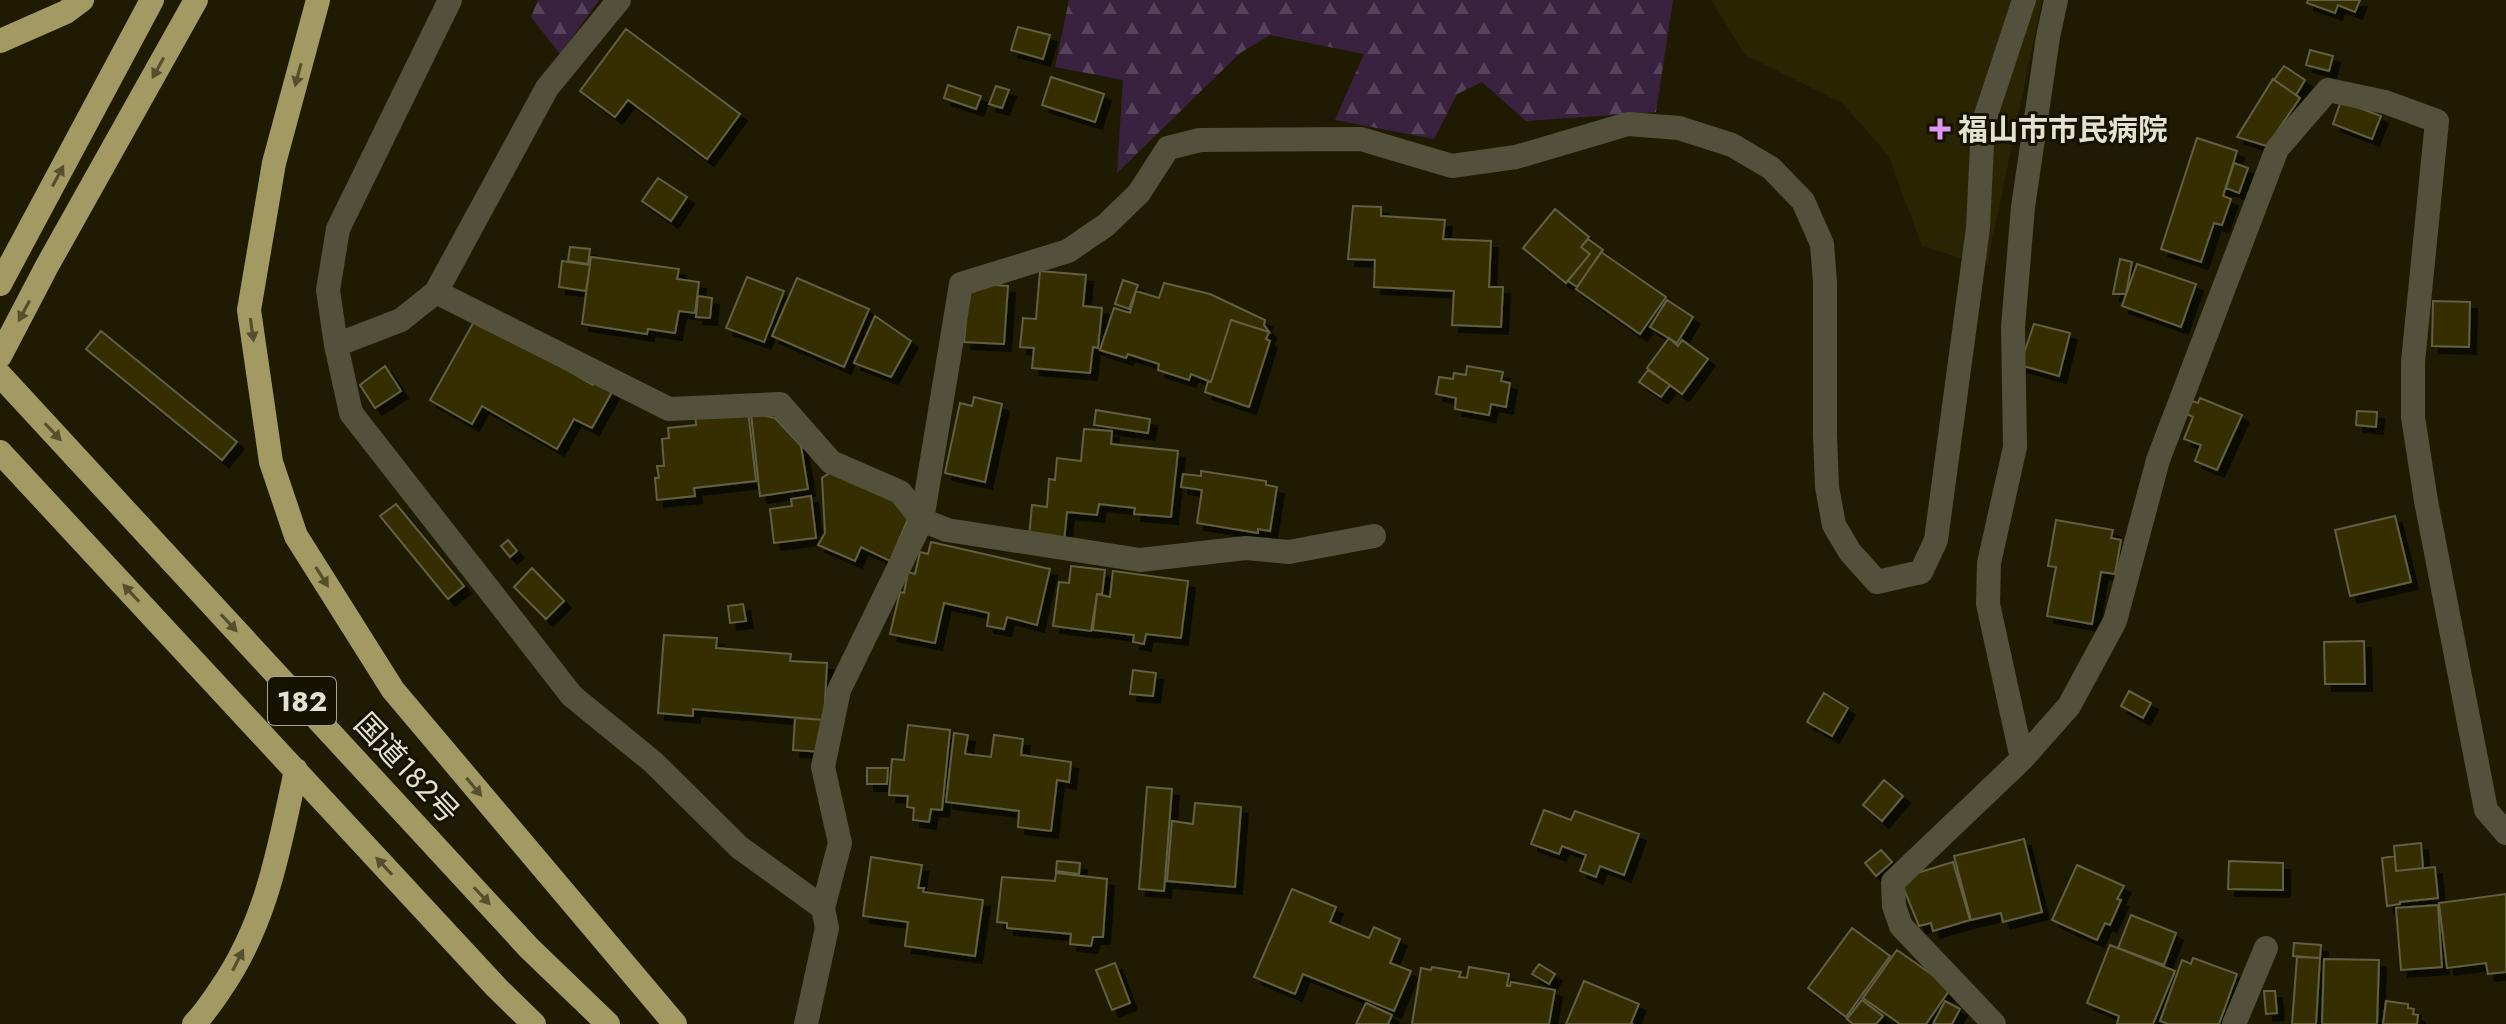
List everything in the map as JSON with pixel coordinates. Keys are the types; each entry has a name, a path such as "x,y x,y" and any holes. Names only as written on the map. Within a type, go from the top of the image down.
{"highway":[{"path":"10,38 66,12 82,0"},
{"path":"0,284 152,0"},
{"path":"0,356 196,0"},
{"path":"318,0 274,163 249,310 271,462 296,536 393,690 675,1024"},
{"name":"国道182号","path":"0,375 529,948 608,1024"},
{"name":"182","path":"0,452 497,988 534,1024"},
{"path":"194,1024 232,973 260,918 280,849 296,770"}],"street":[{"path":"450,0 338,229 328,290 351,413 572,696 653,762 739,847 823,908"},
{"path":"336,345 401,320 436,292 547,88 619,0"},
{"path":"806,1024 827,928 823,908 840,843 823,767 839,690 922,520 961,284 1068,251 1106,225 1139,193 1168,148 1200,140 1361,139 1452,166 1516,157 1628,124 1679,128 1732,145 1771,168 1803,201 1822,244 1827,487 1834,525 1850,552 1877,582 1921,572 1936,540 1978,228 1983,124 2024,0"},
{"path":"2022,759 1988,604 1989,563 2015,447 2013,327 2022,222 2056,0"},
{"path":"1994,1024 1901,926 1894,906 1893,882 2022,759 2069,706 2115,621 2158,460 2277,149 2328,90 2385,102 2437,121 2413,362 2413,417 2426,501 2486,810 2506,833"},
{"path":"436,292 669,409 780,404 831,462 900,492 922,520 947,530 1140,560 1246,548 1289,552 1374,536"},
{"path":"2234,1024 2266,948"}],"shaded area":[{"name":"福山市市民病院","path":"1711,0 2042,0 1987,266 1922,246 1888,155 1842,103 1745,55"}],"green space":[{"path":"538,0 599,0 560,54 531,17"},
{"path":"1069,0 1673,0 1656,112 1526,121 1482,82 1457,94 1434,139 1335,120 1364,54 1270,35 1240,53 1117,173 1123,80 1055,67"}],"building":[{"path":"2308,0 2360,0 2355,12 2338,5 2335,13 2307,3"},
{"path":"1018,27 1050,35 1043,59 1011,50"},
{"path":"626,29 740,114 707,159 628,100 615,117 580,91"},
{"path":"2310,50 2333,56 2329,71 2306,65"},
{"path":"2284,66 2305,80 2296,95 2274,80"},
{"path":"1051,77 1104,94 1095,122 1042,105"},
{"path":"2273,79 2300,98 2267,146 2237,137"},
{"path":"948,85 981,96 976,109 944,98"},
{"path":"996,86 1009,90 1002,108 989,104"},
{"path":"2341,101 2381,116 2372,139 2333,124"},
{"path":"2197,138 2237,151 2223,196 2231,199 2222,225 2214,223 2201,262 2161,249"},
{"path":"2234,163 2248,168 2239,193 2226,188"},
{"path":"658,178 687,197 671,221 642,201"},
{"path":"1353,206 1381,207 1381,216 1445,220 1443,239 1491,241 1489,287 1503,287 1501,327 1452,325 1454,291 1374,287 1375,260 1348,259"},
{"path":"1555,209 1589,237 1581,247 1590,254 1566,283 1523,248"},
{"path":"1588,239 1603,250 1577,287 1568,281 1590,254 1581,247"},
{"path":"570,247 590,249 588,264 568,261"},
{"path":"1601,252 1666,297 1640,334 1576,289"},
{"path":"591,257 679,269 677,279 699,282 695,313 679,311 675,333 648,329 647,334 582,324"},
{"path":"2120,259 2132,262 2126,294 2113,294"},
{"path":"562,261 590,265 586,291 559,287"},
{"path":"2137,264 2196,284 2181,327 2122,306"},
{"path":"1040,271 1086,275 1083,306 1102,308 1098,348 1093,347 1090,373 1032,368 1034,348 1020,347 1023,318 1036,319"},
{"path":"747,277 784,291 764,342 726,328"},
{"path":"797,278 869,309 844,367 772,336"},
{"path":"1123,280 1138,285 1129,309 1115,304"},
{"path":"1164,283 1210,294 1265,320 1264,325 1269,332 1231,320 1211,382 1191,374 1189,380 1158,370 1159,364 1128,354 1126,358 1100,350 1114,308 1130,313 1136,291 1159,298"},
{"path":"980,284 1008,286 1004,344 964,342 969,290"},
{"path":"698,296 712,298 710,318 696,317"},
{"path":"1667,300 1693,317 1677,343 1650,327"},
{"path":"2433,301 2470,302 2469,347 2432,346"},
{"path":"875,316 911,341 891,377 854,363"},
{"path":"476,318 593,385 595,382 612,392 592,428 574,419 557,449 482,406 472,424 430,400"},
{"path":"1231,320 1269,332 1266,339 1270,341 1249,407 1205,392"},
{"path":"2034,324 2070,333 2059,376 2020,365"},
{"path":"101,331 237,442 222,460 86,349"},
{"path":"1669,338 1678,346 1682,340 1708,359 1682,394 1647,368"},
{"path":"385,366 401,391 375,408 360,385"},
{"path":"1467,366 1503,372 1501,381 1510,383 1506,407 1491,404 1489,415 1455,409 1456,398 1436,394 1439,377 1453,379 1454,373 1466,375"},
{"path":"1648,370 1670,385 1661,397 1639,382"},
{"path":"974,397 1002,404 985,482 945,473 960,403 972,406"},
{"path":"2200,398 2242,415 2217,470 2195,461 2201,445 2184,439 2193,417 2187,414 2192,401 2198,403"},
{"path":"748,410 756,481 694,488 695,496 657,500 655,478 659,478 657,466 664,466 662,439 669,438 668,428 696,425 695,413"},
{"path":"1096,410 1150,419 1148,433 1094,425"},
{"path":"2357,411 2377,412 2376,427 2356,425"},
{"path":"751,413 775,418 801,446 808,489 760,496"},
{"path":"1084,429 1112,431 1111,444 1178,451 1171,517 1134,514 1135,508 1099,504 1097,515 1067,512 1064,541 1029,537 1032,505 1047,507 1049,479 1055,480 1057,458 1081,461"},
{"path":"1201,471 1266,481 1266,485 1277,487 1270,531 1258,529 1258,533 1197,523 1202,490 1181,487 1183,474 1201,476"},
{"path":"831,472 901,502 911,512 890,561 861,547 855,561 818,545 825,533 822,478"},
{"path":"811,496 816,538 774,543 770,509 792,506 791,499"},
{"path":"396,504 464,586 448,599 380,516"},
{"path":"2395,516 2411,582 2350,596 2335,530"},
{"path":"2056,520 2113,530 2111,538 2121,540 2115,574 2101,572 2092,624 2047,616 2056,567 2048,566"},
{"path":"508,540 517,551 510,557 501,546"},
{"path":"931,542 1050,569 1037,625 1007,617 1004,629 987,626 989,613 944,603 935,643 890,634 908,572 915,574 920,552 928,554"},
{"path":"1071,566 1105,570 1102,594 1097,594 1091,631 1053,626 1059,582 1069,583"},
{"path":"532,568 564,601 546,619 514,587"},
{"path":"1113,571 1188,581 1181,638 1146,634 1144,644 1133,642 1134,635 1093,630 1097,594 1110,597"},
{"path":"743,604 746,621 730,623 728,606"},
{"path":"664,635 717,638 716,648 791,654 790,661 827,663 824,720 693,709 693,716 658,713"},
{"path":"2364,641 2365,684 2325,684 2324,642"},
{"path":"1133,670 1156,673 1153,696 1130,694"},
{"path":"2129,691 2151,703 2143,718 2121,706"},
{"path":"1824,693 1848,708 1832,736 1807,722"},
{"path":"795,718 826,720 824,752 793,750"},
{"path":"908,725 950,730 942,810 931,809 929,822 913,820 914,808 907,807 908,796 889,795 892,759 904,760"},
{"path":"954,733 968,735 965,754 991,757 994,735 1023,739 1021,755 1071,762 1069,782 1057,780 1051,831 1018,827 1019,811 946,802"},
{"path":"867,768 888,768 887,784 867,784"},
{"path":"1884,780 1903,796 1882,821 1863,805"},
{"path":"1147,787 1172,789 1164,891 1139,889"},
{"path":"1195,803 1241,807 1235,887 1167,881 1172,821 1193,824"},
{"path":"1544,810 1571,820 1575,811 1639,834 1624,875 1600,866 1596,877 1580,871 1586,855 1562,846 1559,854 1531,844"},
{"path":"2024,839 2042,912 2003,922 2001,913 1971,920 1954,856"},
{"path":"2421,843 2423,868 2396,871 2394,846"},
{"path":"1881,850 1892,862 1876,876 1865,863"},
{"path":"2395,856 2396,871 2435,867 2438,898 2387,906 2382,858"},
{"path":"871,857 922,865 918,888 924,888 923,892 983,900 975,956 905,946 908,922 863,916"},
{"path":"1057,861 1080,863 1079,874 1056,871"},
{"path":"2229,861 2283,863 2283,890 2228,889"},
{"path":"1953,862 1970,920 1933,931 1931,923 1919,926 1903,887 1917,873"},
{"path":"2077,865 2124,886 2110,925 2105,923 2097,940 2052,920"},
{"path":"1056,873 1107,879 1103,937 1093,937 1091,946 1070,944 1071,934 1007,928 1007,923 997,922 1002,877 1055,881"},
{"path":"1292,889 1336,907 1330,922 1369,938 1374,927 1400,939 1390,963 1411,971 1394,1011 1303,974 1295,994 1254,977"},
{"path":"2506,894 2506,972 2488,974 2486,963 2447,968 2439,903"},
{"path":"2438,905 2442,967 2401,970 2396,908"},
{"path":"2131,915 2176,933 2164,965 2118,948"},
{"path":"1852,928 1890,956 1846,1017 1808,988"},
{"path":"2294,943 2321,945 2320,958 2293,956"},
{"path":"2110,945 2175,971 2153,1024 2117,1024 2119,1016 2087,1003"},
{"path":"1897,950 1951,988 1926,1024 1900,1024 1863,998"},
{"path":"2297,957 2320,958 2316,1024 2292,1024"},
{"path":"2193,958 2237,974 2219,1024 2168,1024 2160,1021 2182,960 2191,964"},
{"path":"2324,959 2379,960 2377,1024 2322,1024"},
{"path":"1115,963 1130,1003 1112,1010 1096,970"},
{"path":"1539,964 1555,974 1549,984 1532,974"},
{"path":"1432,967 1461,972 1459,977 1467,978 1469,967 1509,974 1507,986 1511,982 1555,990 1549,1024 1412,1024 1421,968 1431,970"},
{"path":"1584,981 1639,1004 1633,1024 1566,1024"},
{"path":"2264,991 2275,991 2277,1013 2266,1014"},
{"path":"1862,1000 1883,1016 1876,1024 1853,1024 1847,1019"},
{"path":"1945,1001 1960,1009 1952,1024 1933,1024"},
{"path":"2386,1001 2408,1004 2408,1008 2414,1009 2413,1014 2418,1015 2417,1024 2383,1024"},
{"path":"1366,1003 1392,1015 1388,1024 1356,1024"}],"place":[{"name":"福山市市民病院","path":"1940,129"}]}
